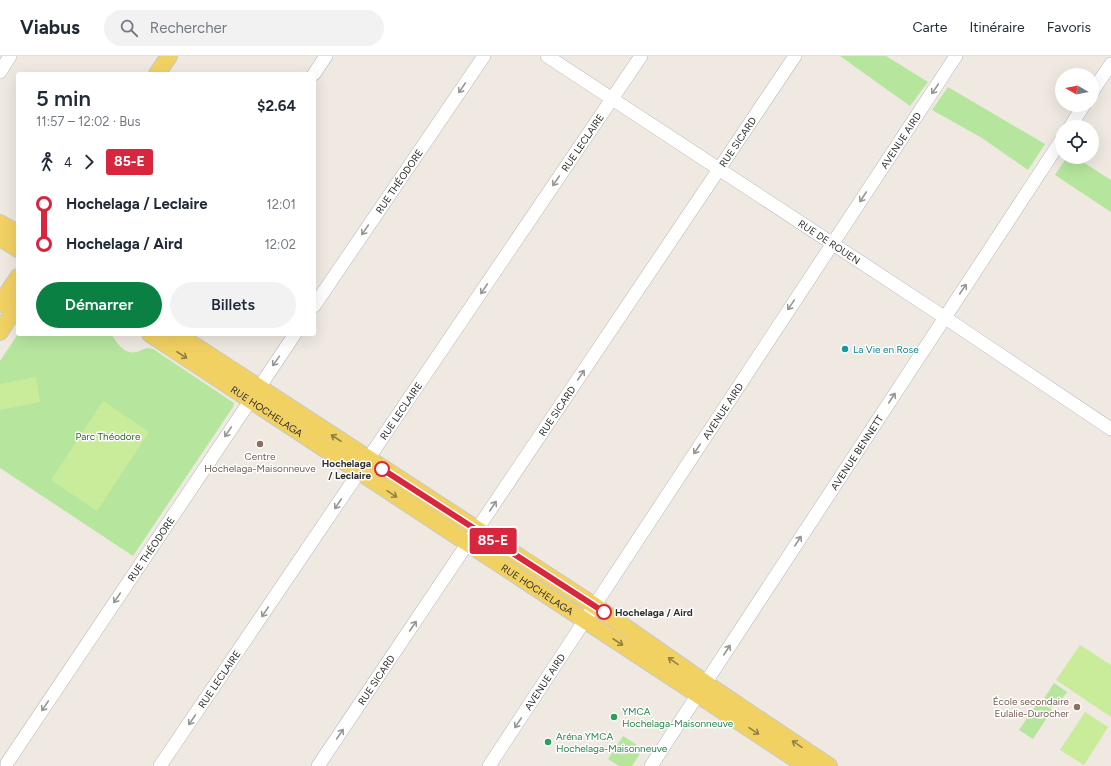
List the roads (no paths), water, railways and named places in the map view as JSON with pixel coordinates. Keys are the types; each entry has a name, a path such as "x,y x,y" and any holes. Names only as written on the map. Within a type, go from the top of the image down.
{"main road":[{"path":"159,72 170,56"},
{"path":"0,222 16,232"},
{"path":"0,238 16,248"},
{"path":"0,304 16,280"},
{"path":"0,332 16,307"},
{"name":"RUE HOCHELAGA","path":"154,336 254,393"},
{"name":"RUE HOCHELAGA","path":"180,336 254,393 364,466 468,544 585,620 702,688 829,766"},
{"name":"RUE HOCHELAGA","path":"364,466 477,530 595,606 806,766"}],"street":[{"path":"0,72 10,56"},
{"path":"315,72 326,56"},
{"name":"RUE THÉODORE","path":"316,303 484,56"},
{"name":"RUE DE ROUEN","path":"547,56 944,317 1111,429"},
{"name":"RUE LECLAIRE","path":"160,766 641,56"},
{"name":"RUE SICARD","path":"318,766 796,56"},
{"name":"AVENUE AIRD","path":"489,766 956,56"},
{"path":"1099,82 1111,64"},
{"name":"AVENUE BENNETT","path":"651,766 1055,150"},
{"name":"RUE THÉODORE","path":"6,763 294,336"}],"place":[{"name":"La Vie en Rose","path":"845,349"},
{"name":"Centre Hochelaga-Maisonneuve","path":"260,444"},
{"name":"Hochelaga / Leclaire","path":"382,469"},
{"name":"Hochelaga / Aird","path":"604,612"},
{"name":"École secondaire Eulalie-Durocher","path":"1077,707"},
{"name":"YMCA Hochelaga-Maisonneuve","path":"614,717"},
{"name":"Aréna YMCA Hochelaga-Maisonneuve","path":"548,742"}],"park label":[{"name":"Parc Théodore","path":"108,436"}]}
